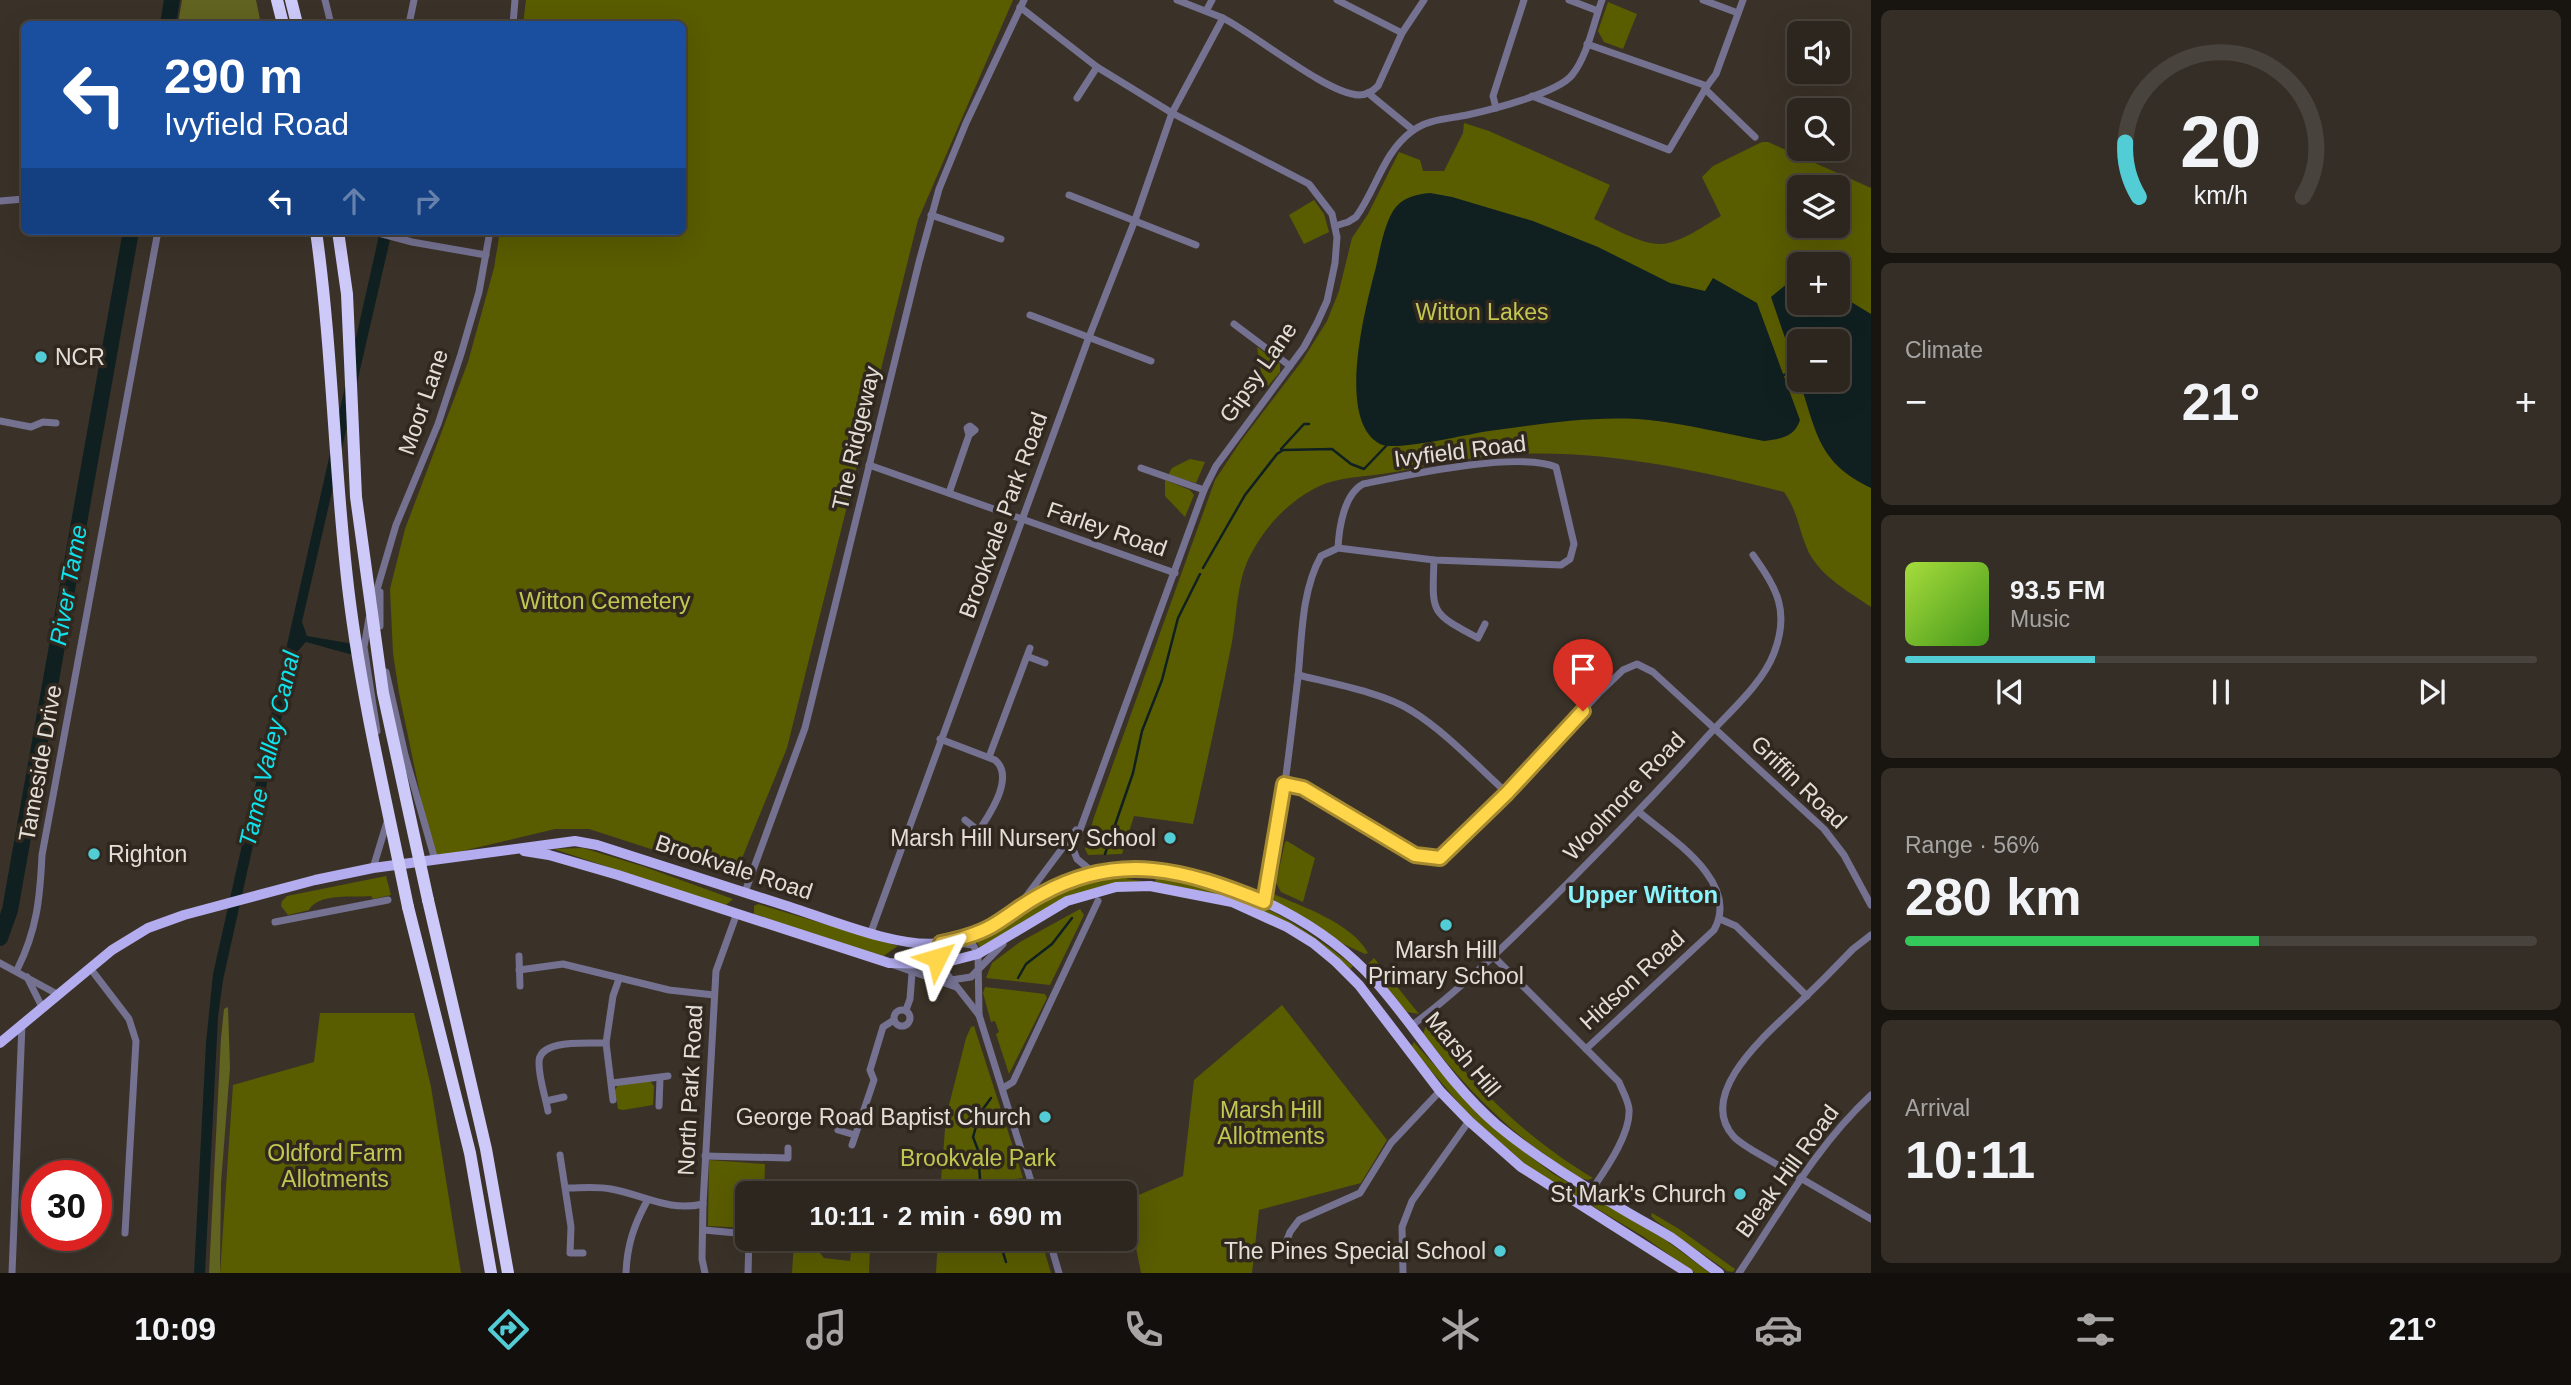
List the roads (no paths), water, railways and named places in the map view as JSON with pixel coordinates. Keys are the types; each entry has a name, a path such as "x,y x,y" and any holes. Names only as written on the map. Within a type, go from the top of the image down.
{"highway":[{"path":"277,0 282,21"},
{"path":"291,0 296,21"},
{"path":"317,235 324,290 338,498 349,598 408,907 470,1153 491,1273"},
{"path":"339,235 347,294 356,497 383,692 486,1149 508,1273"}],"main road":[{"name":"Brookvale Road","path":"90,968 148,928 315,880 373,868 575,841 597,845 870,932 905,941 941,943"},
{"name":"Brookvale Road","path":"514,850 549,855 737,912 889,963 939,964"},
{"name":"Marsh Hill","path":"941,943 969,936 993,925 1018,907 1065,882 1094,873 1131,868 1200,879 1264,902 1335,943 1377,983 1434,1058 1487,1116 1531,1151 1591,1191 1670,1237 1719,1273"},
{"name":"Marsh Hill","path":"939,964 978,954 1067,901 1097,891 1134,885 1198,893 1232,902 1287,927 1313,943 1359,985 1440,1091 1521,1167 1688,1273"},
{"path":"737,912 746,892"},
{"path":"0,1043 90,968"},
{"path":"1398,1038 1411,1026"}],"street":[{"path":"325,0 330,21"},
{"path":"410,21 414,0"},
{"path":"513,21 515,0"},
{"path":"1177,0 1223,18 1315,77 1358,95 1368,93 1378,86 1402,33 1424,0"},
{"path":"1206,11 1212,0"},
{"path":"1337,0 1402,33"},
{"path":"1496,108 1493,96 1524,0"},
{"path":"1569,0 1598,11"},
{"path":"1022,4 1097,67 1172,113 1309,184 1325,203 1335,226 1356,217 1389,157 1399,142 1413,130 1435,120 1496,108 1566,81 1573,75 1587,44 1602,0"},
{"path":"1703,0 1738,13"},
{"path":"1532,96 1669,150 1716,75 1743,0"},
{"name":"The Ridgeway","path":"746,892 805,728 931,215 965,123 1022,4"},
{"name":"Brookvale Park Road","path":"870,932 1089,337 1135,220 1172,113 1223,18"},
{"path":"1587,44 1706,88 1755,137"},
{"path":"1077,98 1097,67"},
{"path":"1368,93 1413,130"},
{"path":"1069,195 1196,245"},
{"path":"0,201 21,198"},
{"path":"931,215 1001,239"},
{"name":"Gipsy Lane","path":"1094,873 1077,859 1073,849 1204,490 1216,466 1304,347 1326,301 1336,250 1335,226"},
{"name":"Tameside Drive","path":"17,970 34,928 39,906 42,855 157,235"},
{"path":"386,235 486,255"},
{"name":"Moor Lane","path":"373,868 385,833 391,802 365,647 369,619 396,525 433,436 461,354 479,292 489,235"},
{"path":"1030,315 1151,361"},
{"path":"1234,324 1290,366"},
{"path":"0,421 31,427 43,422 56,423"},
{"path":"948,493 969,435"},
{"name":"Ivyfield Road","path":"1513,462 1542,462 1556,467 1574,544 1570,559 1561,565 1434,560 1338,548 1348,500 1357,487 1363,484 1450,468 1513,462"},
{"name":"Farley Road","path":"869,465 1175,573"},
{"path":"1141,468 1204,490"},
{"path":"1264,902 1284,784 1301,631 1310,580 1321,556 1338,548"},
{"name":"Woolmore Road","path":"1411,1026 1494,957 1639,812 1766,670 1775,652 1782,625 1778,595 1753,555"},
{"path":"1434,560 1433,599 1438,612 1478,638 1485,624"},
{"name":"Moor Lane","path":"380,581 379,619 385,671 405,755 435,860"},
{"path":"989,757 1030,648"},
{"path":"1028,657 1045,663"},
{"name":"Griffin Road","path":"1507,793 1600,692 1623,670 1637,664 1653,672 1824,829 1844,855 1871,905"},
{"path":"1284,784 1303,788 1415,855 1428,858 1440,858 1446,854 1507,793 1451,741 1410,709 1363,691 1298,674"},
{"path":"940,739 999,763 1004,778 993,811 973,839"},
{"path":"1639,812 1699,862 1719,897 1720,919 1736,926 1807,996"},
{"path":"965,820 979,831"},
{"name":"Gipsy Lane","path":"1018,907 1083,821"},
{"path":"275,922 388,900"},
{"path":"1003,1088 1013,1082 1098,901"},
{"name":"North Park Road","path":"705,1273 702,1259 703,1204 716,971 737,912"},
{"name":"Hidson Road","path":"1586,1049 1714,930 1720,919"},
{"path":"951,980 978,972 990,954 1024,926"},
{"path":"1871,935 1853,949 1746,1054 1727,1087 1724,1112 1735,1138 1871,1219"},
{"path":"979,1015 939,964 937,958 941,943 966,943 973,946 978,954 979,1015 1031,1181"},
{"path":"519,956 520,986"},
{"path":"1494,957 1619,1082 1629,1107 1624,1135 1591,1191"},
{"path":"1,963 57,994"},
{"path":"889,963 956,988"},
{"path":"519,970 563,964 692,994 714,995"},
{"path":"90,968 129,1019 136,1041 125,1233"},
{"path":"906,1010 910,999 912,973"},
{"path":"27,977 42,1007"},
{"path":"613,1100 606,1043 613,996 619,979"},
{"path":"852,1145 874,1080 870,1070 883,1027 894,1020 900,1010 906,1010"},
{"path":"894,1020 902,1026 908,1023 911,1017 906,1010"},
{"path":"12,1273 22,1024"},
{"path":"548,1111 538,1062 545,1049 556,1045 606,1043"},
{"path":"612,1083 664,1077 659,1106"},
{"path":"1287,1240 1299,1220 1360,1193 1391,1143 1440,1091"},
{"name":"Bleak Hill Road","path":"1739,1273 1834,1131 1871,1095"},
{"path":"546,1101 564,1097"},
{"path":"1403,1273 1402,1227 1412,1201 1469,1121"},
{"path":"838,1130 855,1135"},
{"path":"705,1156 788,1158 788,1148"},
{"path":"560,1155 571,1227 570,1253 583,1253"},
{"path":"566,1188 607,1188 674,1207 688,1208 703,1204"},
{"path":"626,1273 633,1228 648,1201"},
{"path":"704,1230 735,1233"},
{"path":"748,1273 749,1251"},
{"path":"1053,1251 1059,1273"}],"water":[{"name":"Witton Lakes","path":"1419,194 1452,197 1533,221 1598,247 1670,283 1705,291 1713,278 1757,303 1787,385 1787,392 1790,392 1800,420 1798,426 1791,434 1764,441 1649,420 1589,419 1489,431 1400,446 1380,444 1366,431 1359,412 1356,387 1361,333 1387,224 1400,203"},
{"name":"Tame Valley Canal","path":"379,235 391,235 302,622 307,636 354,644 353,655 306,642 296,653 223,980 218,1017 205,1273 194,1273 206,1043 213,974"},
{"path":"1787,284 1787,315 1850,315 1850,301 1871,314 1871,488 1853,478 1829,456 1815,430 1803,392 1850,392 1850,329 1787,329 1787,344 1771,297"}],"waterway":[{"name":"River Tame","path":"168,21 172,0"},
{"name":"River Tame","path":"0,938 10,910 130,235"},
{"path":"1281,449 1304,424 1309,424"},
{"path":"1203,568 1245,495 1277,454 1283,450 1332,449 1351,464 1364,469 1386,446"},
{"path":"1105,854 1133,773 1142,731 1162,680 1178,618 1200,574"},
{"path":"1018,978 1026,964 1052,944 1072,918"},
{"path":"981,1181 978,1150 973,1137 980,1113 991,1098"},
{"path":"1003,1251 1006,1262"}],"place":[{"name":"NCR","path":"41,357"},
{"name":"Marsh Hill Nursery School","path":"1170,838"},
{"name":"Righton","path":"94,854"},
{"name":"Marsh Hill Primary School","path":"1446,925"},
{"name":"George Road Baptist Church","path":"1045,1117"},
{"name":"St Mark's Church","path":"1740,1194"},
{"name":"The Pines Special School","path":"1500,1251"}],"district":[{"name":"Upper Witton","path":"1643,894"}],"park label":[{"name":"Witton Cemetery","path":"605,601"},
{"name":"Marsh Hill Allotments","path":"1271,1123"},
{"name":"Brookvale Park","path":"978,1158"},
{"name":"Oldford Farm Allotments","path":"335,1166"}]}
